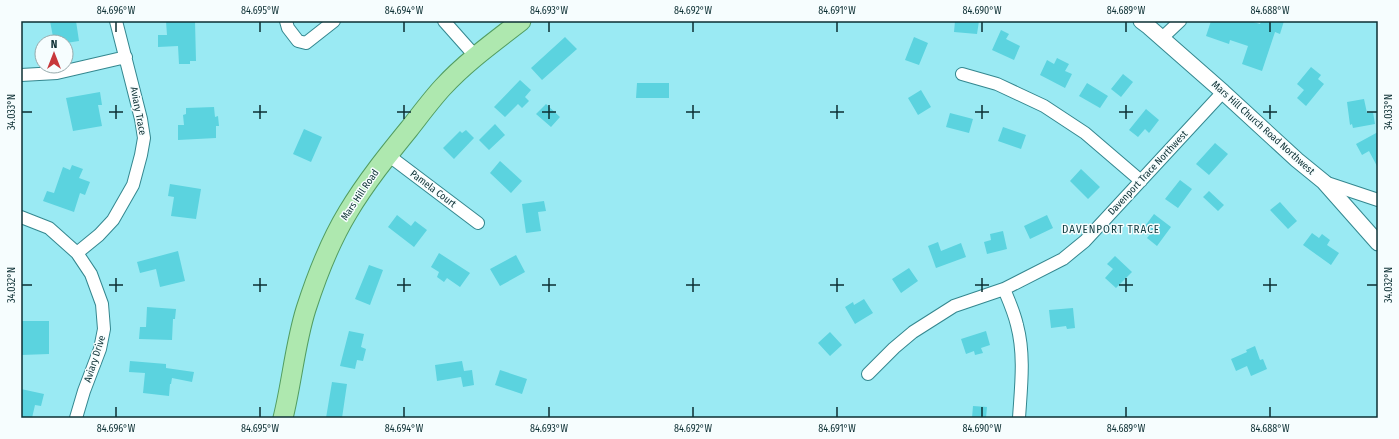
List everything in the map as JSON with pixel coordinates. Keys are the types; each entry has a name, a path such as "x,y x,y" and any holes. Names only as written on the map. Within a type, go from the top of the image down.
{"main road":[{"name":"Mars Hill Road","path":"282,418 289,393 296,352 306,309 339,227 348,212 367,182 442,88 476,57 521,21"}],"street":[{"name":"Aviary Trace","path":"77,253 100,235 113,220 133,185 144,138 141,119 116,21"},
{"path":"286,21 288,28 298,41 306,43 334,21"},
{"path":"444,21 476,57"},
{"name":"Mars Hill Church Road Northwest","path":"1141,21 1223,92 1297,160 1324,182 1378,243"},
{"path":"1162,38 1180,21"},
{"path":"21,75 57,74 126,57"},
{"path":"962,74 997,84 1044,106 1085,133 1141,182"},
{"name":"Davenport Trace Northwest","path":"868,374 894,348 913,332 954,306 1004,289 1063,259 1084,241 1141,182 1223,92"},
{"name":"Pamela Court","path":"388,155 478,223"},
{"path":"1324,182 1378,200"},
{"name":"Aviary Drive","path":"21,217 49,228 77,253 91,274 102,304 104,329 100,349 84,391 76,418"},
{"path":"1004,289 1017,326 1020,348 1022,367 1019,418"}],"building":[{"path":"50,21 76,21 79,41 74,42 74,34 52,34"},
{"path":"166,21 195,21 196,61 190,61 190,64 179,64 178,46 158,47 158,35 167,35"},
{"path":"955,21 979,21 977,34 954,32"},
{"path":"1211,21 1250,21 1260,24 1261,21 1284,21 1280,34 1275,32 1262,71 1242,64 1248,46 1230,40 1229,44 1206,36"},
{"path":"1001,30 1009,34 1006,39 1020,46 1014,60 992,50"},
{"path":"565,37 577,49 542,80 531,68"},
{"path":"914,37 928,43 919,65 905,60"},
{"path":"1057,58 1069,64 1065,71 1072,74 1065,88 1040,75 1047,60 1054,64"},
{"path":"1311,67 1321,75 1318,79 1324,84 1306,106 1297,98 1304,90 1297,84"},
{"path":"1123,74 1133,82 1121,97 1111,89"},
{"path":"520,80 531,90 525,97 529,101 522,108 518,104 505,117 494,107"},
{"path":"637,83 669,83 669,98 636,98"},
{"path":"1087,83 1108,96 1100,108 1079,96"},
{"path":"921,90 931,107 918,115 908,98"},
{"path":"100,92 102,105 98,105 102,126 73,131 66,98"},
{"path":"1364,99 1367,113 1373,112 1375,124 1353,128 1352,124 1350,125 1347,102"},
{"path":"546,104 560,117 551,127 536,114"},
{"path":"214,107 215,117 218,116 219,126 216,126 216,138 178,140 178,125 184,125 183,115 186,114 186,108"},
{"path":"1146,109 1159,120 1149,133 1145,129 1138,137 1129,130"},
{"path":"950,113 973,119 969,133 946,127"},
{"path":"495,124 505,135 489,150 479,140"},
{"path":"1003,127 1026,135 1021,149 998,141"},
{"path":"304,129 322,137 311,162 293,154"},
{"path":"466,130 474,138 454,159 443,148 460,131 462,133"},
{"path":"1378,132 1378,168 1369,151 1362,155 1356,144"},
{"path":"1215,143 1228,154 1209,175 1196,164"},
{"path":"500,161 522,181 511,193 490,173"},
{"path":"72,165 83,169 79,178 90,182 85,195 80,193 74,212 43,201 47,191 54,193 63,167 70,170"},
{"path":"1081,169 1100,187 1088,199 1070,181"},
{"path":"1180,180 1192,189 1178,208 1165,199"},
{"path":"170,184 201,189 196,219 171,216 174,197 168,196"},
{"path":"1209,191 1224,205 1218,211 1203,197"},
{"path":"544,201 546,211 538,212 541,231 526,233 522,204"},
{"path":"1280,202 1297,221 1288,229 1270,210"},
{"path":"1154,214 1171,227 1157,246 1147,238 1152,232 1145,226"},
{"path":"397,215 411,226 415,221 427,230 414,247 388,227"},
{"path":"1047,215 1053,228 1030,239 1024,226"},
{"path":"1003,231 1007,249 987,254 984,242 991,240 990,234"},
{"path":"1312,233 1319,238 1322,234 1330,240 1327,245 1339,253 1331,265 1303,245"},
{"path":"938,242 941,251 961,243 966,257 936,268 928,246"},
{"path":"178,251 185,281 160,287 156,269 140,273 137,262"},
{"path":"439,253 470,273 460,287 447,278 444,282 437,277 439,272 431,267"},
{"path":"516,255 525,272 500,286 490,269"},
{"path":"1115,256 1132,272 1116,288 1105,278 1113,269 1107,264"},
{"path":"369,265 383,270 370,305 355,299"},
{"path":"909,268 918,281 901,293 892,279"},
{"path":"864,299 873,313 855,324 845,307 853,302 854,305"},
{"path":"147,307 176,309 175,319 173,319 172,340 139,339 140,327 146,327"},
{"path":"1073,308 1075,328 1067,329 1066,326 1051,328 1049,310"},
{"path":"21,321 49,321 49,354 21,355"},
{"path":"349,331 364,334 361,347 366,349 363,361 357,360 355,369 340,366"},
{"path":"986,331 990,345 981,348 983,353 975,355 974,351 966,354 961,339"},
{"path":"830,332 842,345 830,356 818,343"},
{"path":"1255,346 1260,360 1263,359 1267,369 1251,376 1247,366 1236,371 1231,359 1247,352 1246,350"},
{"path":"130,361 166,364 166,368 194,372 192,382 172,378 169,396 143,393 145,373 129,372"},
{"path":"462,361 464,371 472,370 474,385 463,387 461,377 437,381 435,365"},
{"path":"500,370 527,379 522,394 495,385"},
{"path":"332,382 347,384 342,418 326,418"},
{"path":"21,389 44,394 41,406 35,405 32,418 21,418"},
{"path":"973,406 987,407 986,418 972,418"}],"district":[{"name":"DAVENPORT TRACE","path":"1111,229"}]}
